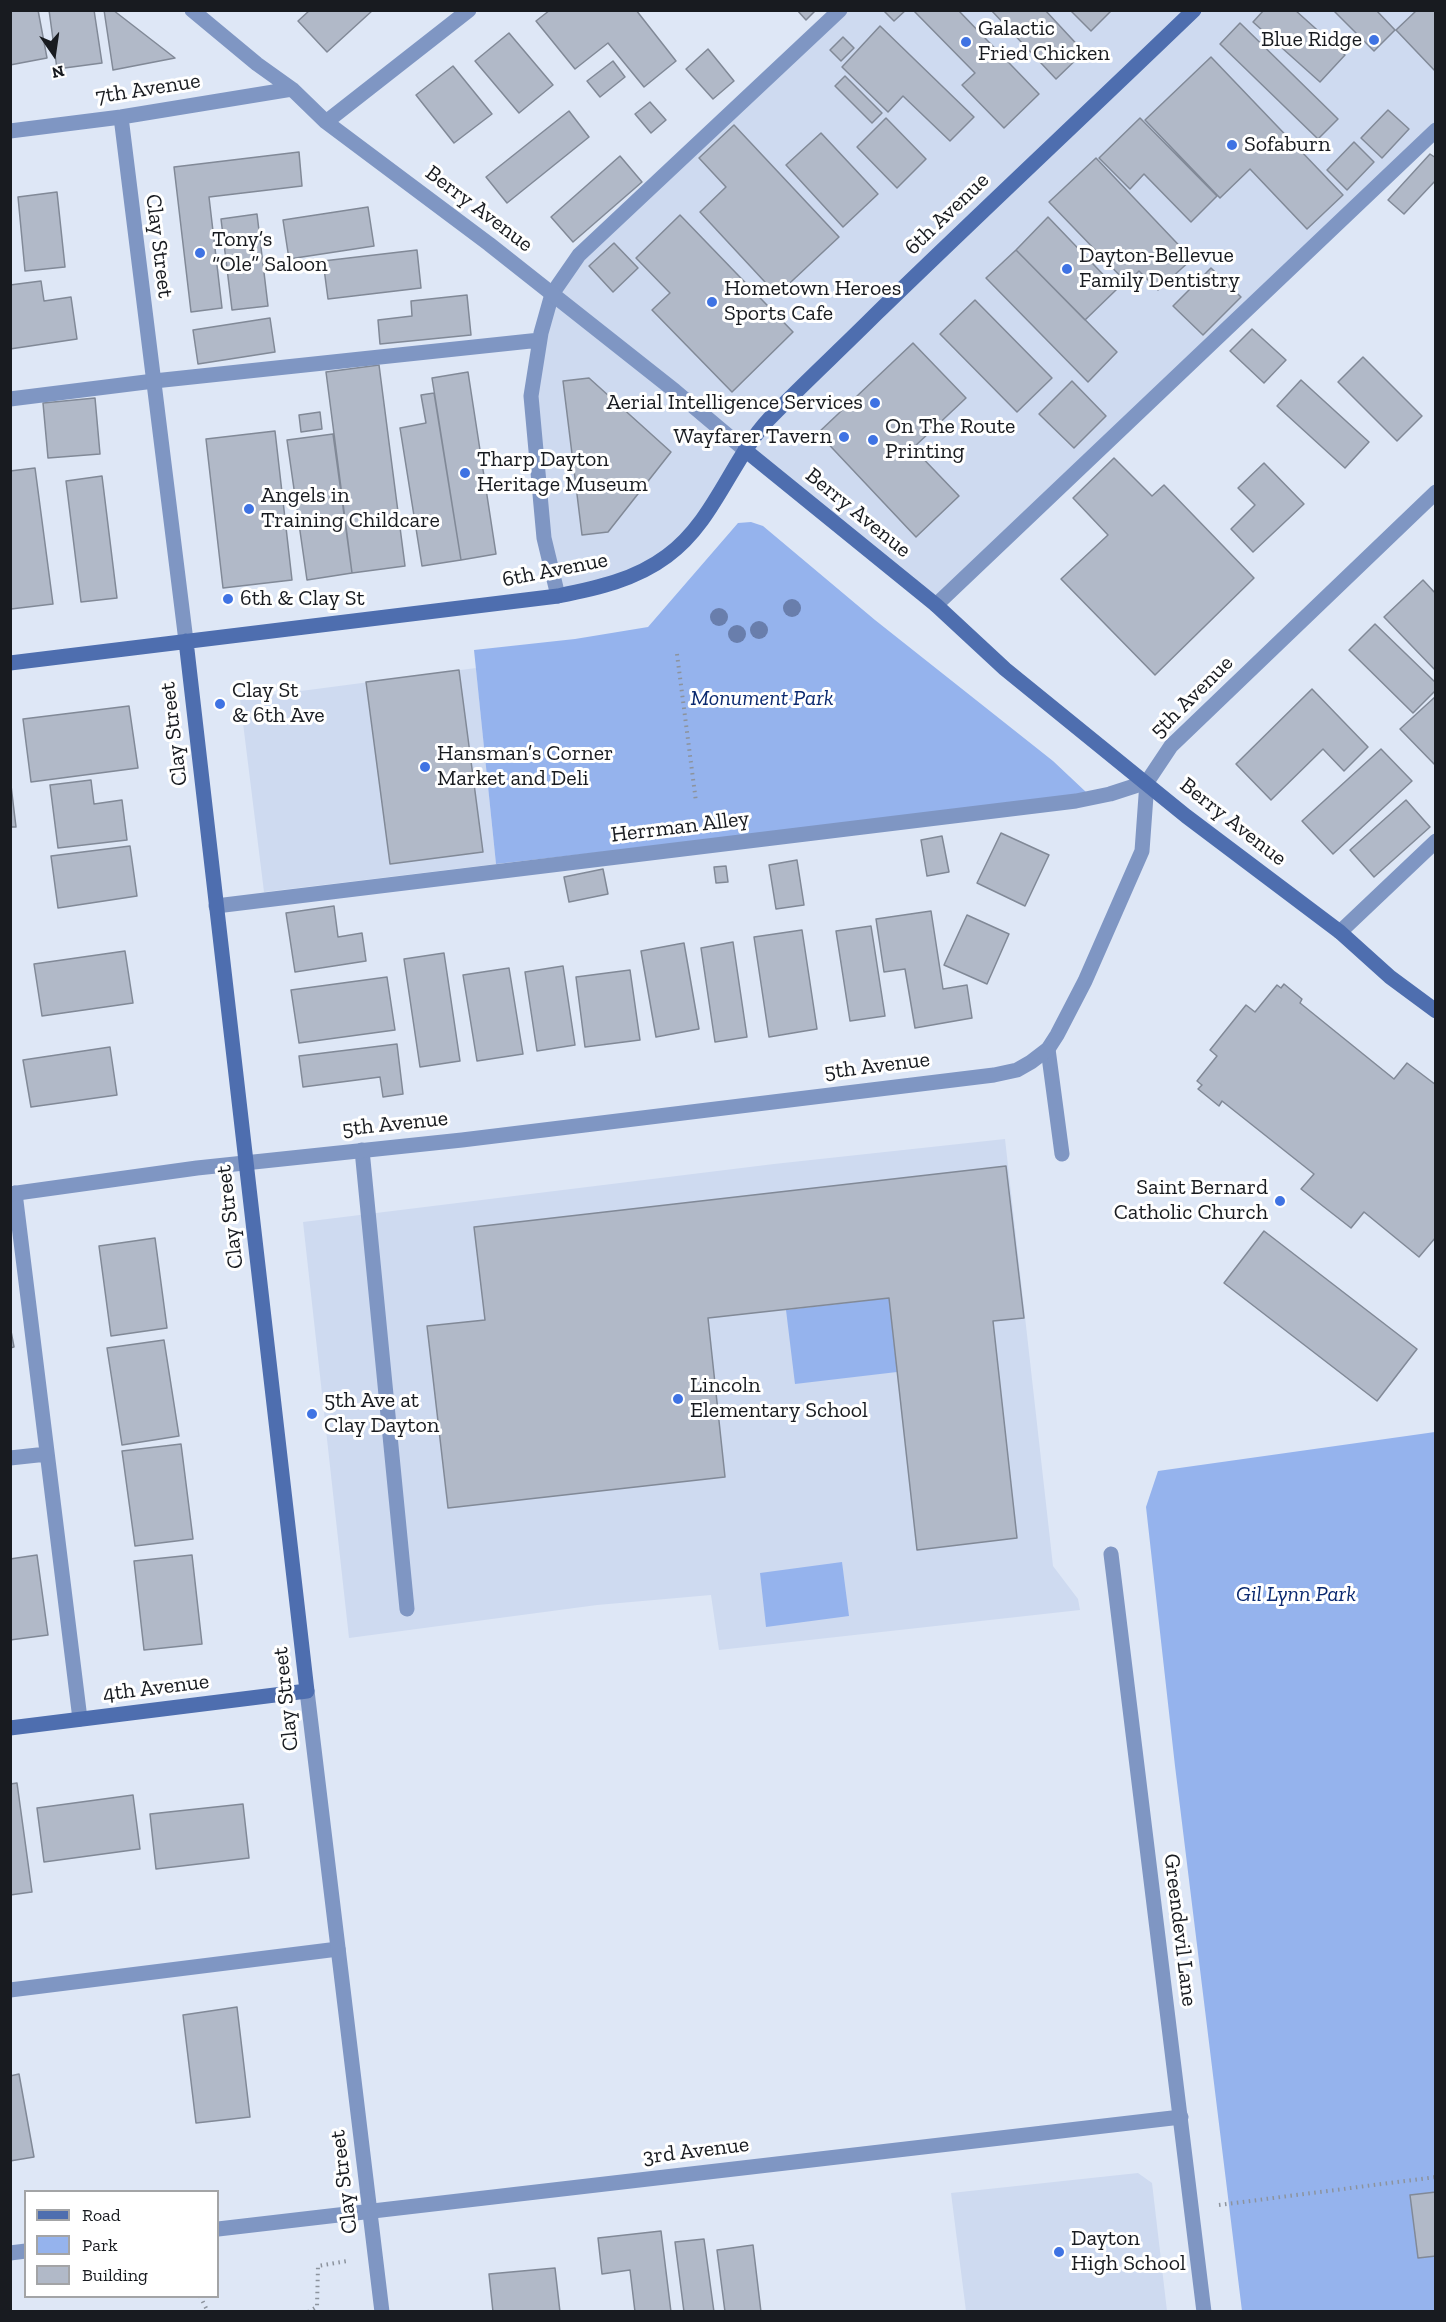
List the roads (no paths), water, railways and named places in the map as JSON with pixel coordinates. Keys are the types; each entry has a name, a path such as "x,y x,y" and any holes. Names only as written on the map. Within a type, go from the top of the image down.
{"street":[{"name":"Berry Avenue","path":"192,10 256,64 292,89 326,122 675,391 936,605 1005,669 1147,782 1186,816 1340,932 1390,977 1436,1011"},
{"path":"326,122 469,10"},
{"path":"558,596 544,538 531,396 540,340 552,294 579,255 840,10"},
{"name":"6th Avenue","path":"10,663 558,596 600,588 641,573 669,555 689,537 745,450 768,420 1194,10"},
{"name":"7th Avenue","path":"10,131 121,117 292,89"},
{"name":"Clay Street","path":"121,117 186,641 307,1691 382,2312"},
{"path":"936,605 1436,130"},
{"path":"10,399 154,381 540,340"},
{"name":"5th Avenue","path":"13,1194 246,1162 994,1075 1017,1070 1048,1049 1085,981 1142,851 1147,782 1170,746 1436,492"},
{"name":"Herrman Alley","path":"216,906 1076,801 1110,794 1147,782"},
{"path":"1340,932 1436,841"},
{"path":"1048,1049 1062,1154"},
{"path":"362,1150 407,1609"},
{"path":"13,1194 80,1719"},
{"path":"10,1458 47,1454"},
{"name":"Greendevil Lane","path":"1111,1554 1204,2312"},
{"name":"4th Avenue","path":"10,1728 307,1691"},
{"path":"10,1990 339,1950"},
{"name":"3rd Avenue","path":"219,2229 1180,2117"}],"place":[{"name":"Blue Ridge","path":"1374,40"},
{"name":"Galactic Fried Chicken","path":"966,42"},
{"name":"Sofaburn","path":"1232,145"},
{"name":"Tony’s “Ole” Saloon","path":"200,253"},
{"name":"Dayton-Bellevue Family Dentistry","path":"1067,269"},
{"name":"Hometown Heroes Sports Cafe","path":"712,302"},
{"name":"Aerial Intelligence Services","path":"875,403"},
{"name":"Wayfarer Tavern","path":"844,437"},
{"name":"On The Route Printing","path":"873,440"},
{"name":"Tharp Dayton Heritage Museum","path":"465,473"},
{"name":"Angels in Training Childcare","path":"249,509"},
{"name":"6th & Clay St","path":"228,599"},
{"name":"Clay St & 6th Ave","path":"220,704"},
{"name":"Hansman’s Corner Market and Deli","path":"425,767"},
{"name":"Saint Bernard Catholic Church","path":"1280,1201"},
{"name":"Lincoln Elementary School","path":"678,1399"},
{"name":"5th Ave at Clay Dayton","path":"312,1414"},
{"name":"Dayton High School","path":"1059,2252"}],"park label":[{"name":"Monument Park","path":"762,699"},
{"name":"Gil Lynn Park","path":"1296,1595"}]}
